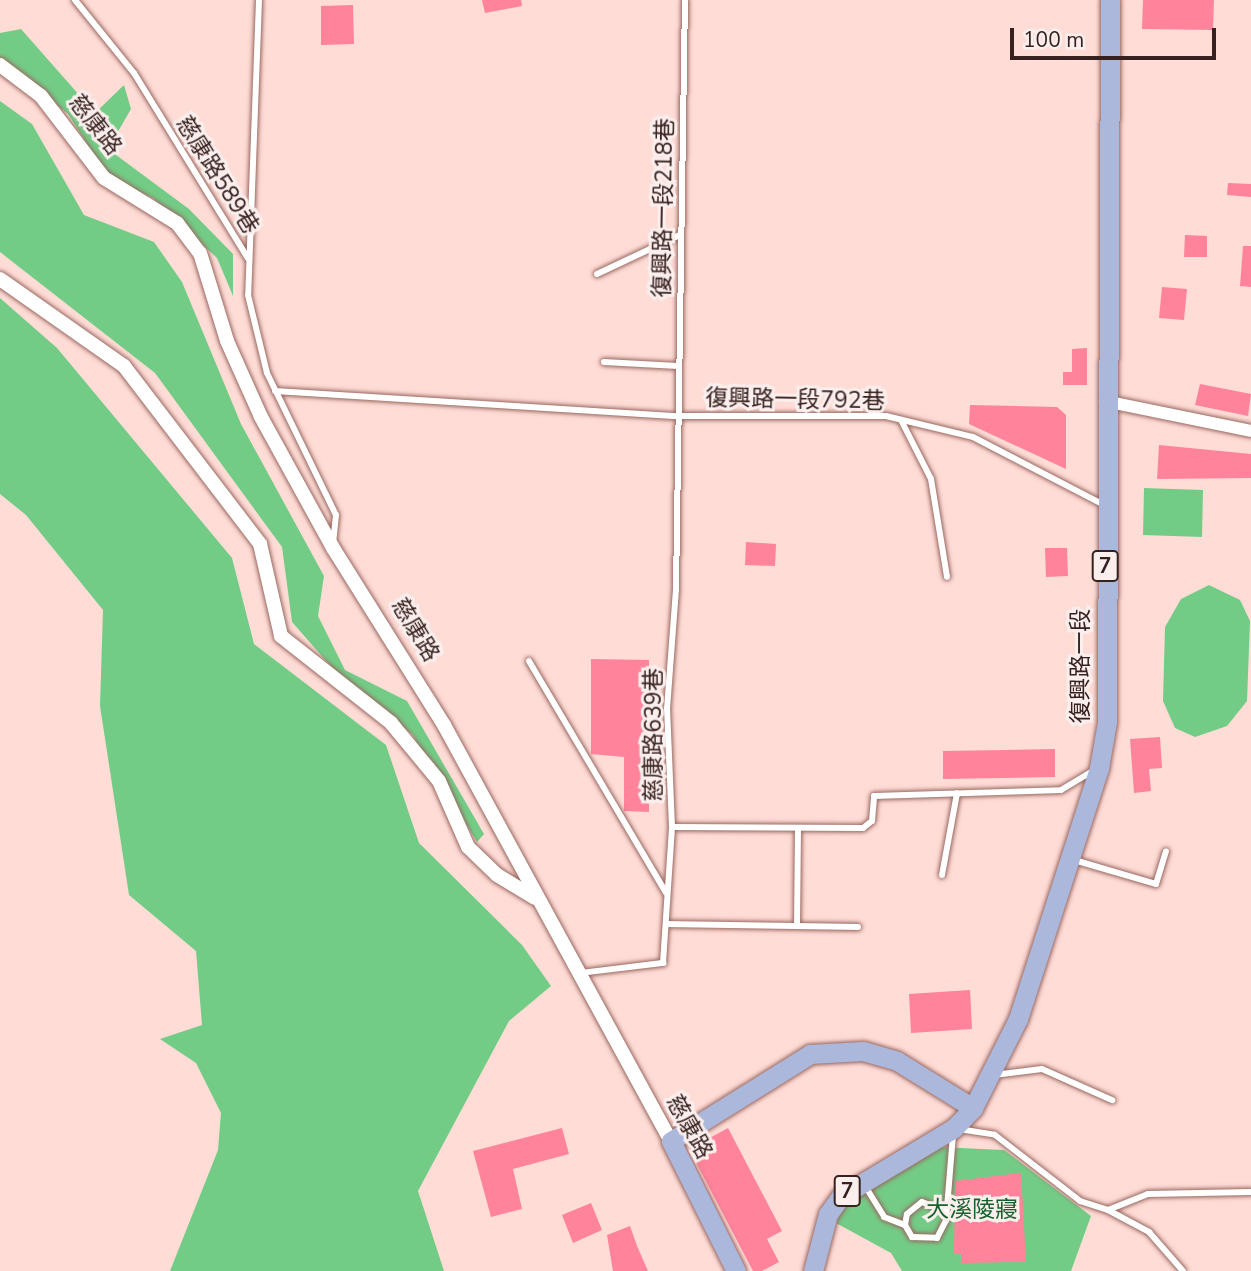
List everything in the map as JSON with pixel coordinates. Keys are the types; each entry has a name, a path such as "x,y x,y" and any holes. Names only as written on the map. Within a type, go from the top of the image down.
{"main road":[{"name":"復興路一段","path":"813,1271 828,1214 861,1181 954,1128 973,1108 1018,1019 1072,860 1099,768 1107,722 1104,505 1110,0"},
{"path":"671,1142 810,1054 863,1051 897,1061 973,1108"},
{"name":"慈康路","path":"671,1142 736,1271"}],"street":[{"name":"慈康路","path":"0,65 41,96 104,178 177,223 200,253 227,341 261,417 333,548 444,725 575,974 671,1142"},
{"path":"0,279 124,366 260,544 281,636 391,723 439,780 468,847 496,875 536,898"},
{"path":"1105,401 1251,431"}],"lane":[{"name":"慈康路589巷","path":"75,0 134,73 249,260 248,295 275,391 336,515 333,548"},
{"path":"249,260 259,0"},
{"name":"復興路一段218巷","path":"677,416 685,0"},
{"path":"597,274 680,235"},
{"path":"604,362 678,366"},
{"path":"275,391 677,416"},
{"name":"復興路一段792巷","path":"677,416 901,420 973,437 1104,505"},
{"name":"慈康路639巷","path":"575,974 663,963 672,827 667,709 677,590 677,416"},
{"path":"901,420 930,479 947,577"},
{"path":"529,661 667,894"},
{"path":"672,827 798,831 863,828 872,821 874,796 1061,790 1099,768"},
{"path":"942,876 957,793"},
{"path":"797,925 798,831"},
{"path":"1072,860 1156,884 1166,852"},
{"path":"667,924 858,926"},
{"path":"989,1076 1042,1069 1112,1100"},
{"path":"861,1181 884,1217 905,1225 912,1237 937,1238 954,1128 995,1135 1080,1201 1108,1210 1149,1231 1183,1271"},
{"path":"1108,1210 1148,1194 1251,1192"},
{"path":"905,1225 907,1214 922,1202 943,1210"}],"green space":[{"path":"21,29 95,113 124,85 131,109 108,149 189,209 233,254 233,296 217,258 153,198 109,178 68,114 0,59 0,33"},
{"path":"0,101 32,124 84,215 154,242 182,282 241,424 324,576 318,616 345,670 407,701 484,834 477,842 412,734 342,679 292,622 282,547 155,373 0,252"},
{"path":"0,298 57,348 232,558 254,644 386,745 419,843 522,945 551,986 509,1021 418,1191 444,1271 170,1271 218,1150 221,1113 196,1063 160,1039 202,1025 196,951 129,895 100,706 103,610 26,515 0,494"},
{"path":"1144,488 1203,490 1202,537 1143,535"},
{"path":"1209,585 1240,600 1250,621 1247,701 1227,726 1195,737 1175,728 1163,701 1165,627 1181,599"},
{"name":"大溪陵寢","path":"939,1147 1004,1150 1091,1216 1071,1271 902,1271 891,1253 836,1223 846,1202"}],"building":[{"path":"482,0 521,0 522,6 485,13"},
{"path":"1143,0 1214,0 1213,30 1142,29"},
{"path":"353,5 354,44 321,45 321,6"},
{"path":"1228,183 1251,184 1251,197 1227,195"},
{"path":"1185,235 1207,236 1207,257 1184,257"},
{"path":"1243,246 1251,246 1251,287 1240,286"},
{"path":"1162,287 1187,289 1184,320 1159,318"},
{"path":"1087,348 1087,385 1063,385 1063,372 1072,372 1072,349"},
{"path":"1200,384 1251,394 1248,416 1195,405"},
{"path":"970,405 1057,407 1066,415 1066,469 969,424"},
{"path":"1159,445 1251,454 1251,478 1157,479"},
{"path":"746,542 776,544 775,566 745,565"},
{"path":"1045,548 1067,548 1068,576 1046,577"},
{"path":"591,659 649,660 649,812 624,811 624,757 591,754"},
{"path":"1160,737 1162,768 1149,769 1151,791 1134,793 1130,739"},
{"path":"1055,749 1055,777 943,779 943,751"},
{"path":"970,990 972,1029 911,1033 909,994"},
{"path":"562,1128 569,1154 513,1169 522,1209 491,1217 473,1151"},
{"path":"728,1128 782,1231 767,1239 779,1262 762,1271 753,1271 689,1149"},
{"name":"大溪陵寢","path":"1021,1173 1026,1262 961,1263 961,1254 954,1254 955,1181"},
{"path":"591,1203 602,1230 573,1243 562,1215"},
{"path":"630,1226 648,1271 613,1271 607,1235"}]}
